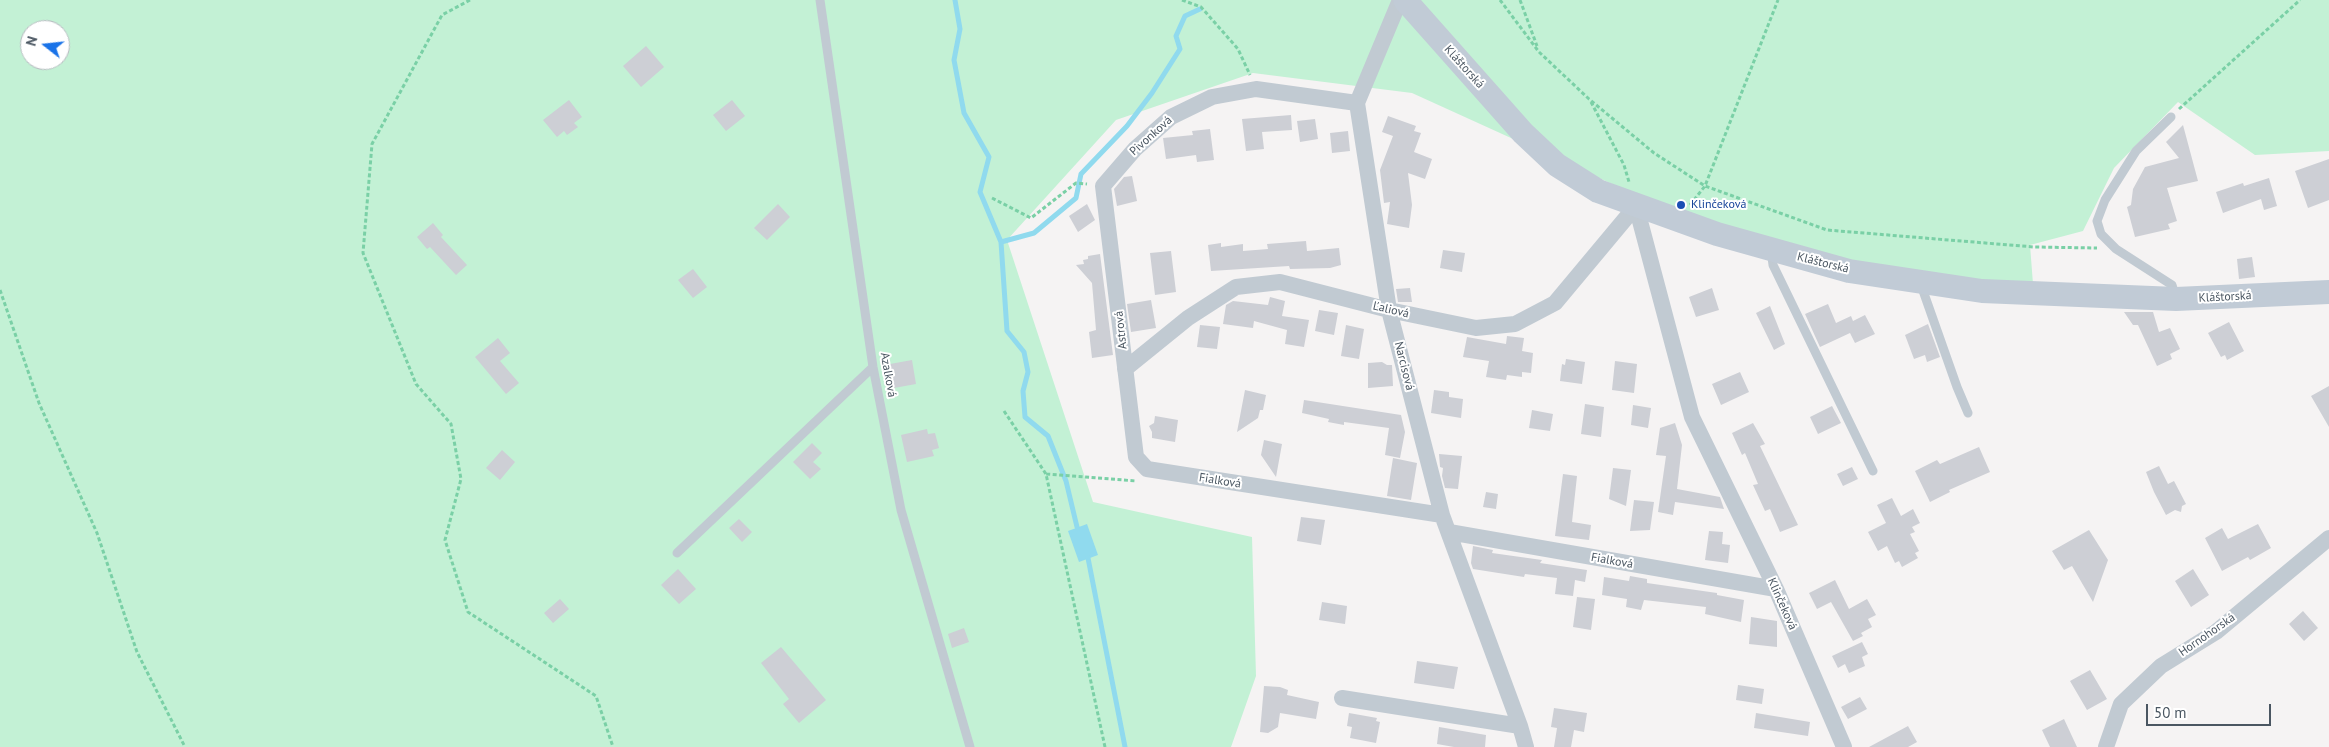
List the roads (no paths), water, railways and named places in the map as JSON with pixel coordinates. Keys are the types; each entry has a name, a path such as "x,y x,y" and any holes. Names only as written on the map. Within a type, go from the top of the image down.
{"street":[{"path":"1357,103 1400,0"},
{"name":"Kláštorská","path":"1405,0 1517,126 1557,165 1598,191 1636,206 1771,250 1849,271 1982,291 2176,299 2329,292"},
{"name":"Pivonková","path":"1103,186 1135,149 1172,116 1212,97 1256,89 1357,103"},
{"name":"Narcisová","path":"1357,103 1389,310 1442,515 1520,726 1526,747"},
{"name":"Astrová","path":"1103,186 1136,457 1145,475"},
{"name":"Ľaliová","path":"1125,369 1188,318 1236,287 1280,282 1389,310 1476,328 1515,324 1555,303 1636,206"},
{"name":"Klinčeková","path":"1636,206 1692,417 1776,589 1844,747"},
{"name":"Fialková","path":"1145,475 1442,515"},
{"name":"Fialková","path":"1449,532 1776,589"},
{"name":"Hornohorská","path":"2106,747 2121,704 2161,666 2216,632 2329,538"},
{"path":"1342,698 1520,726"}],"lane":[{"name":"Azalková","path":"820,0 873,367 901,510 970,747"},
{"path":"2171,116 2136,152 2105,200 2097,220 2101,234 2116,249 2172,284 2176,299"},
{"path":"1771,250 1773,265 1873,471"},
{"path":"1920,282 1957,388 1968,413"},
{"path":"677,553 873,367"}],"water":[{"path":"1087,524 1098,555 1079,562 1068,531"}],"waterway":[{"path":"955,0 960,29 954,60 964,113 989,157 980,192 1001,242 1007,331 1024,352 1028,372 1023,391 1025,417 1048,436 1066,481 1077,527"},
{"path":"1001,242 1034,233 1076,198 1081,174 1127,126 1152,93 1180,49 1176,36 1185,16 1200,9"},
{"path":"1088,558 1125,747"}],"place":[{"name":"Klinčeková","path":"1681,205"}]}
